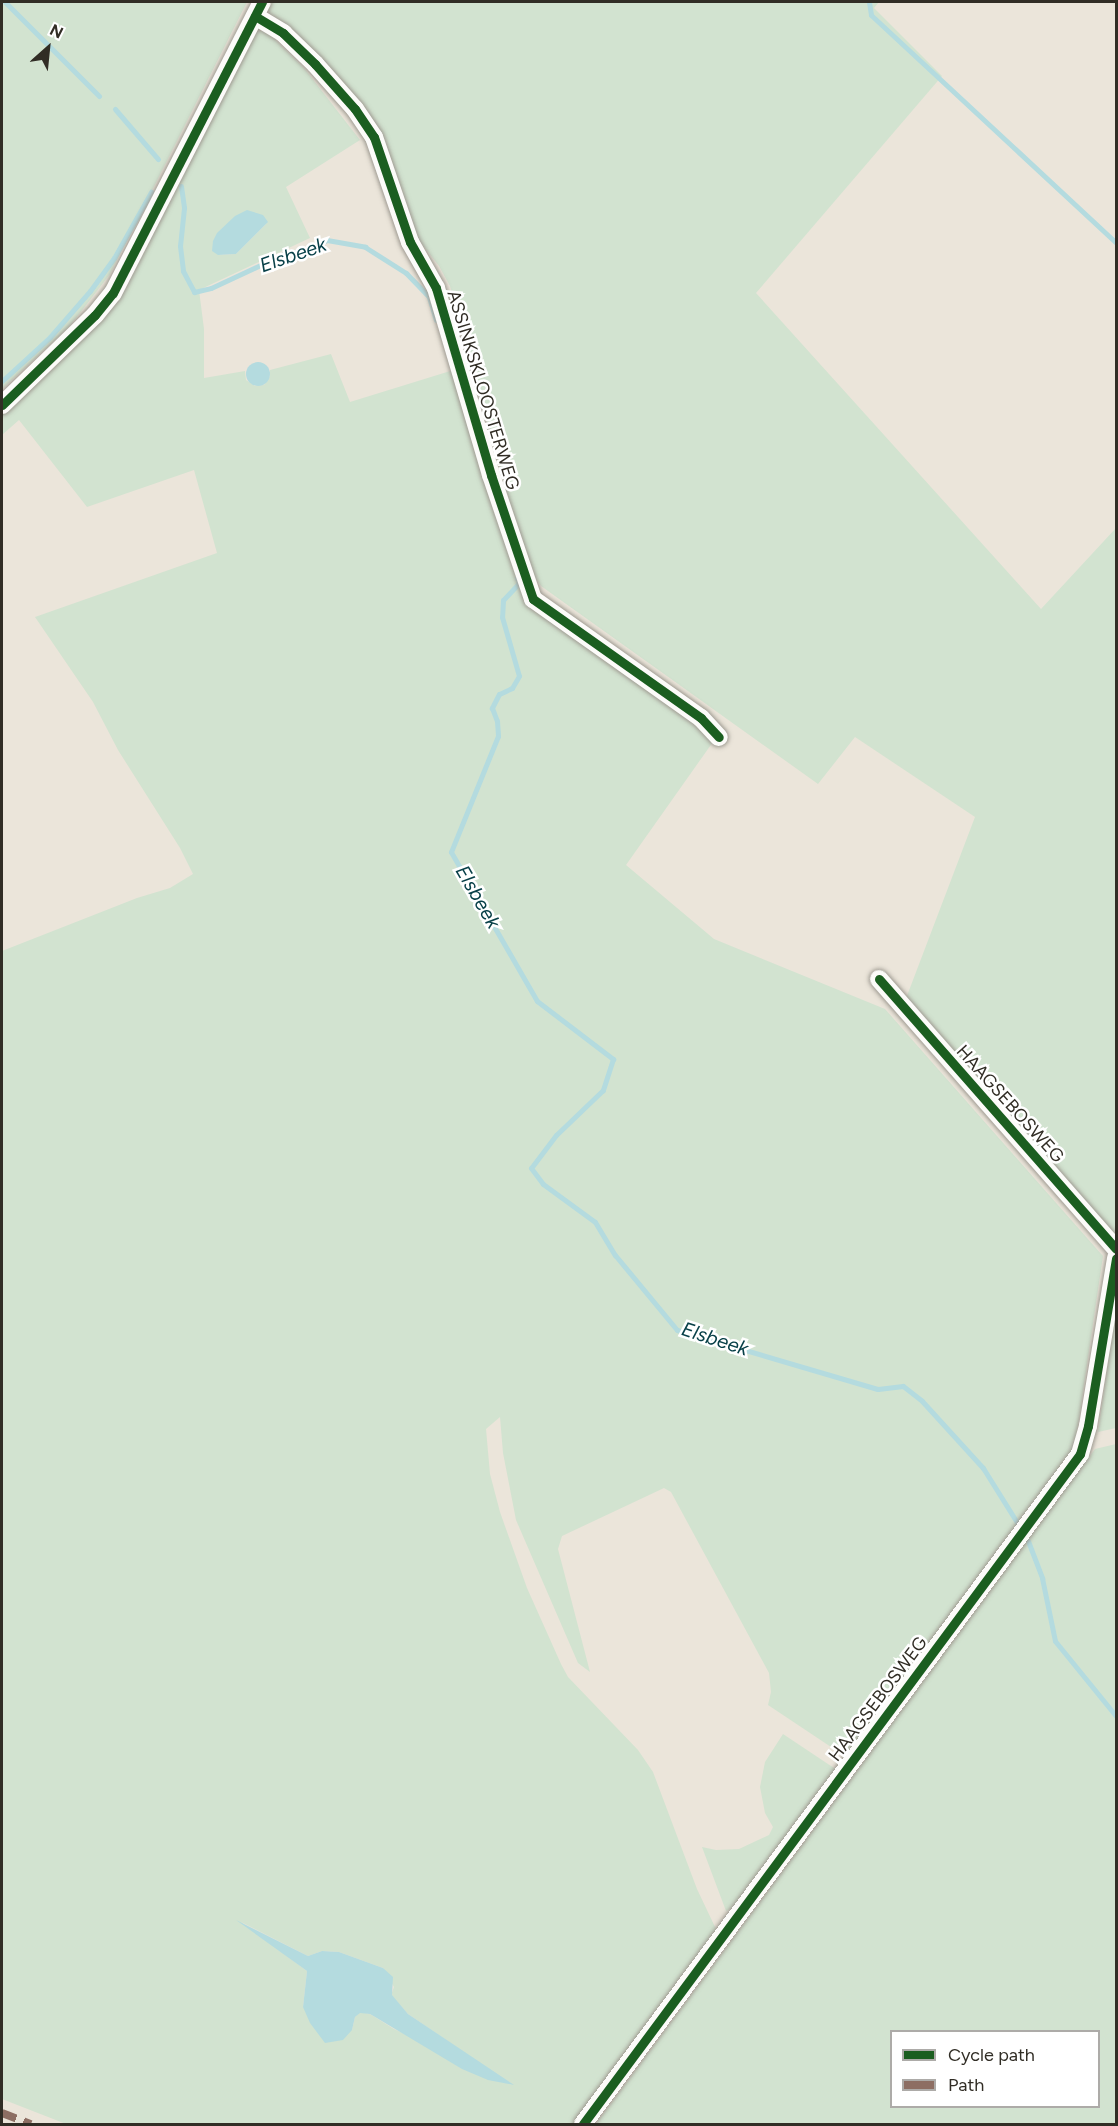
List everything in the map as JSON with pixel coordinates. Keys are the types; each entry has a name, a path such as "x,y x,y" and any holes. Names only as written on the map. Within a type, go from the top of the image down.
{"street":[{"name":"ASSINKSKLOOSTERWEG","path":"2,405 95,315 113,293 259,9 315,64 355,109 374,137 410,242 436,288 491,475 533,599 700,718 719,737"},
{"name":"HAAGSEBOSWEG","path":"879,979 1116,1249"},
{"name":"HAAGSEBOSWEG","path":"583,2124 1080,1454 1088,1426 1116,1258"}],"green space":[{"path":"2,2 247,2 110,274 69,327 2,389"},
{"path":"268,2 879,2 874,8 942,76 756,293 1041,609 1116,528 1116,1239 905,1001 975,817 855,737 818,784 541,586 535,577 512,511 450,286 439,266 414,234 391,163 269,14"},
{"path":"255,31 266,31 304,68 360,140 286,187 310,238 199,290 204,329 204,378 245,371 246,380 255,386 264,385 270,376 270,370 331,354 350,402 460,368 528,595 720,732 626,865 714,939 885,1009 1103,1256 1075,1446 846,1757 768,1705 771,1692 769,1673 671,1492 664,1488 562,1536 558,1549 590,1672 578,1663 516,1520 503,1453 500,1417 486,1429 490,1474 500,1512 527,1588 561,1664 568,1677 638,1750 653,1772 697,1889 716,1929 710,1941 573,2124 66,2124 2,2099 2,951 137,898 170,888 193,874 180,848 118,750 93,702 35,617 217,553 194,470 87,507 19,420 2,435 2,413 90,330","holes":["267,223 236,254 218,255","241,1922 308,1956 322,1951 339,1952 383,1968 394,1987 391,1995 408,2014 512,2085 394,2029 370,2014 360,2012 355,2017 352,2030 303,2007 307,1971"]},
{"path":"1116,1308 1116,1428 1098,1432"},
{"path":"1116,1444 1116,2124 596,2124 1095,1449"},
{"path":"783,1734 837,1770 733,1908 726,1911 702,1847 716,1850 739,1849 769,1835 773,1827 765,1813 760,1787 765,1762"}],"water":[{"path":"247,210 263,215 268,222 236,254 218,255 212,251 217,233 235,216"},
{"path":"258,362 267,365 270,374 267,383 258,386 249,383 246,374 249,365"},
{"path":"236,1920 308,1956 322,1951 339,1952 383,1968 393,1977 392,1995 408,2014 514,2085 488,2080 462,2069 370,2014 360,2013 355,2017 352,2030 343,2040 325,2043 310,2023 303,2007 307,1971"}],"waterway":[{"path":"5,2 99,96"},
{"path":"869,2 871,15 1116,243"},
{"path":"115,109 158,159"},
{"name":"Elsbeek","path":"181,186 184,208 180,246 183,271 194,292 211,288 284,254 309,249 327,240 365,247 406,273 429,297 436,320"},
{"name":"Elsbeek","path":"2,381 50,337 90,291 114,258 151,192"},
{"name":"Elsbeek","path":"517,578 519,583 503,600 502,617 519,676 512,688 499,694 492,708 497,721 498,736 451,852 537,1001 613,1059 603,1090 556,1135 531,1168 543,1184 595,1222 615,1255 677,1330 878,1389 903,1386 922,1401 983,1468 1018,1524"},
{"name":"Elsbeek","path":"1028,1541 1042,1578 1055,1641 1116,1716"}],"marked path":[{"path":"2,2113 31,2124"}],"cycle path":[{"path":"2,405 95,315 113,293 262,2"},
{"path":"255,16 283,33 315,64 355,109 374,137 410,242 436,288 491,475 533,599 701,718 719,737"},
{"path":"879,979 1116,1249"},
{"path":"583,2124 1080,1454 1088,1426 1116,1258"}]}
